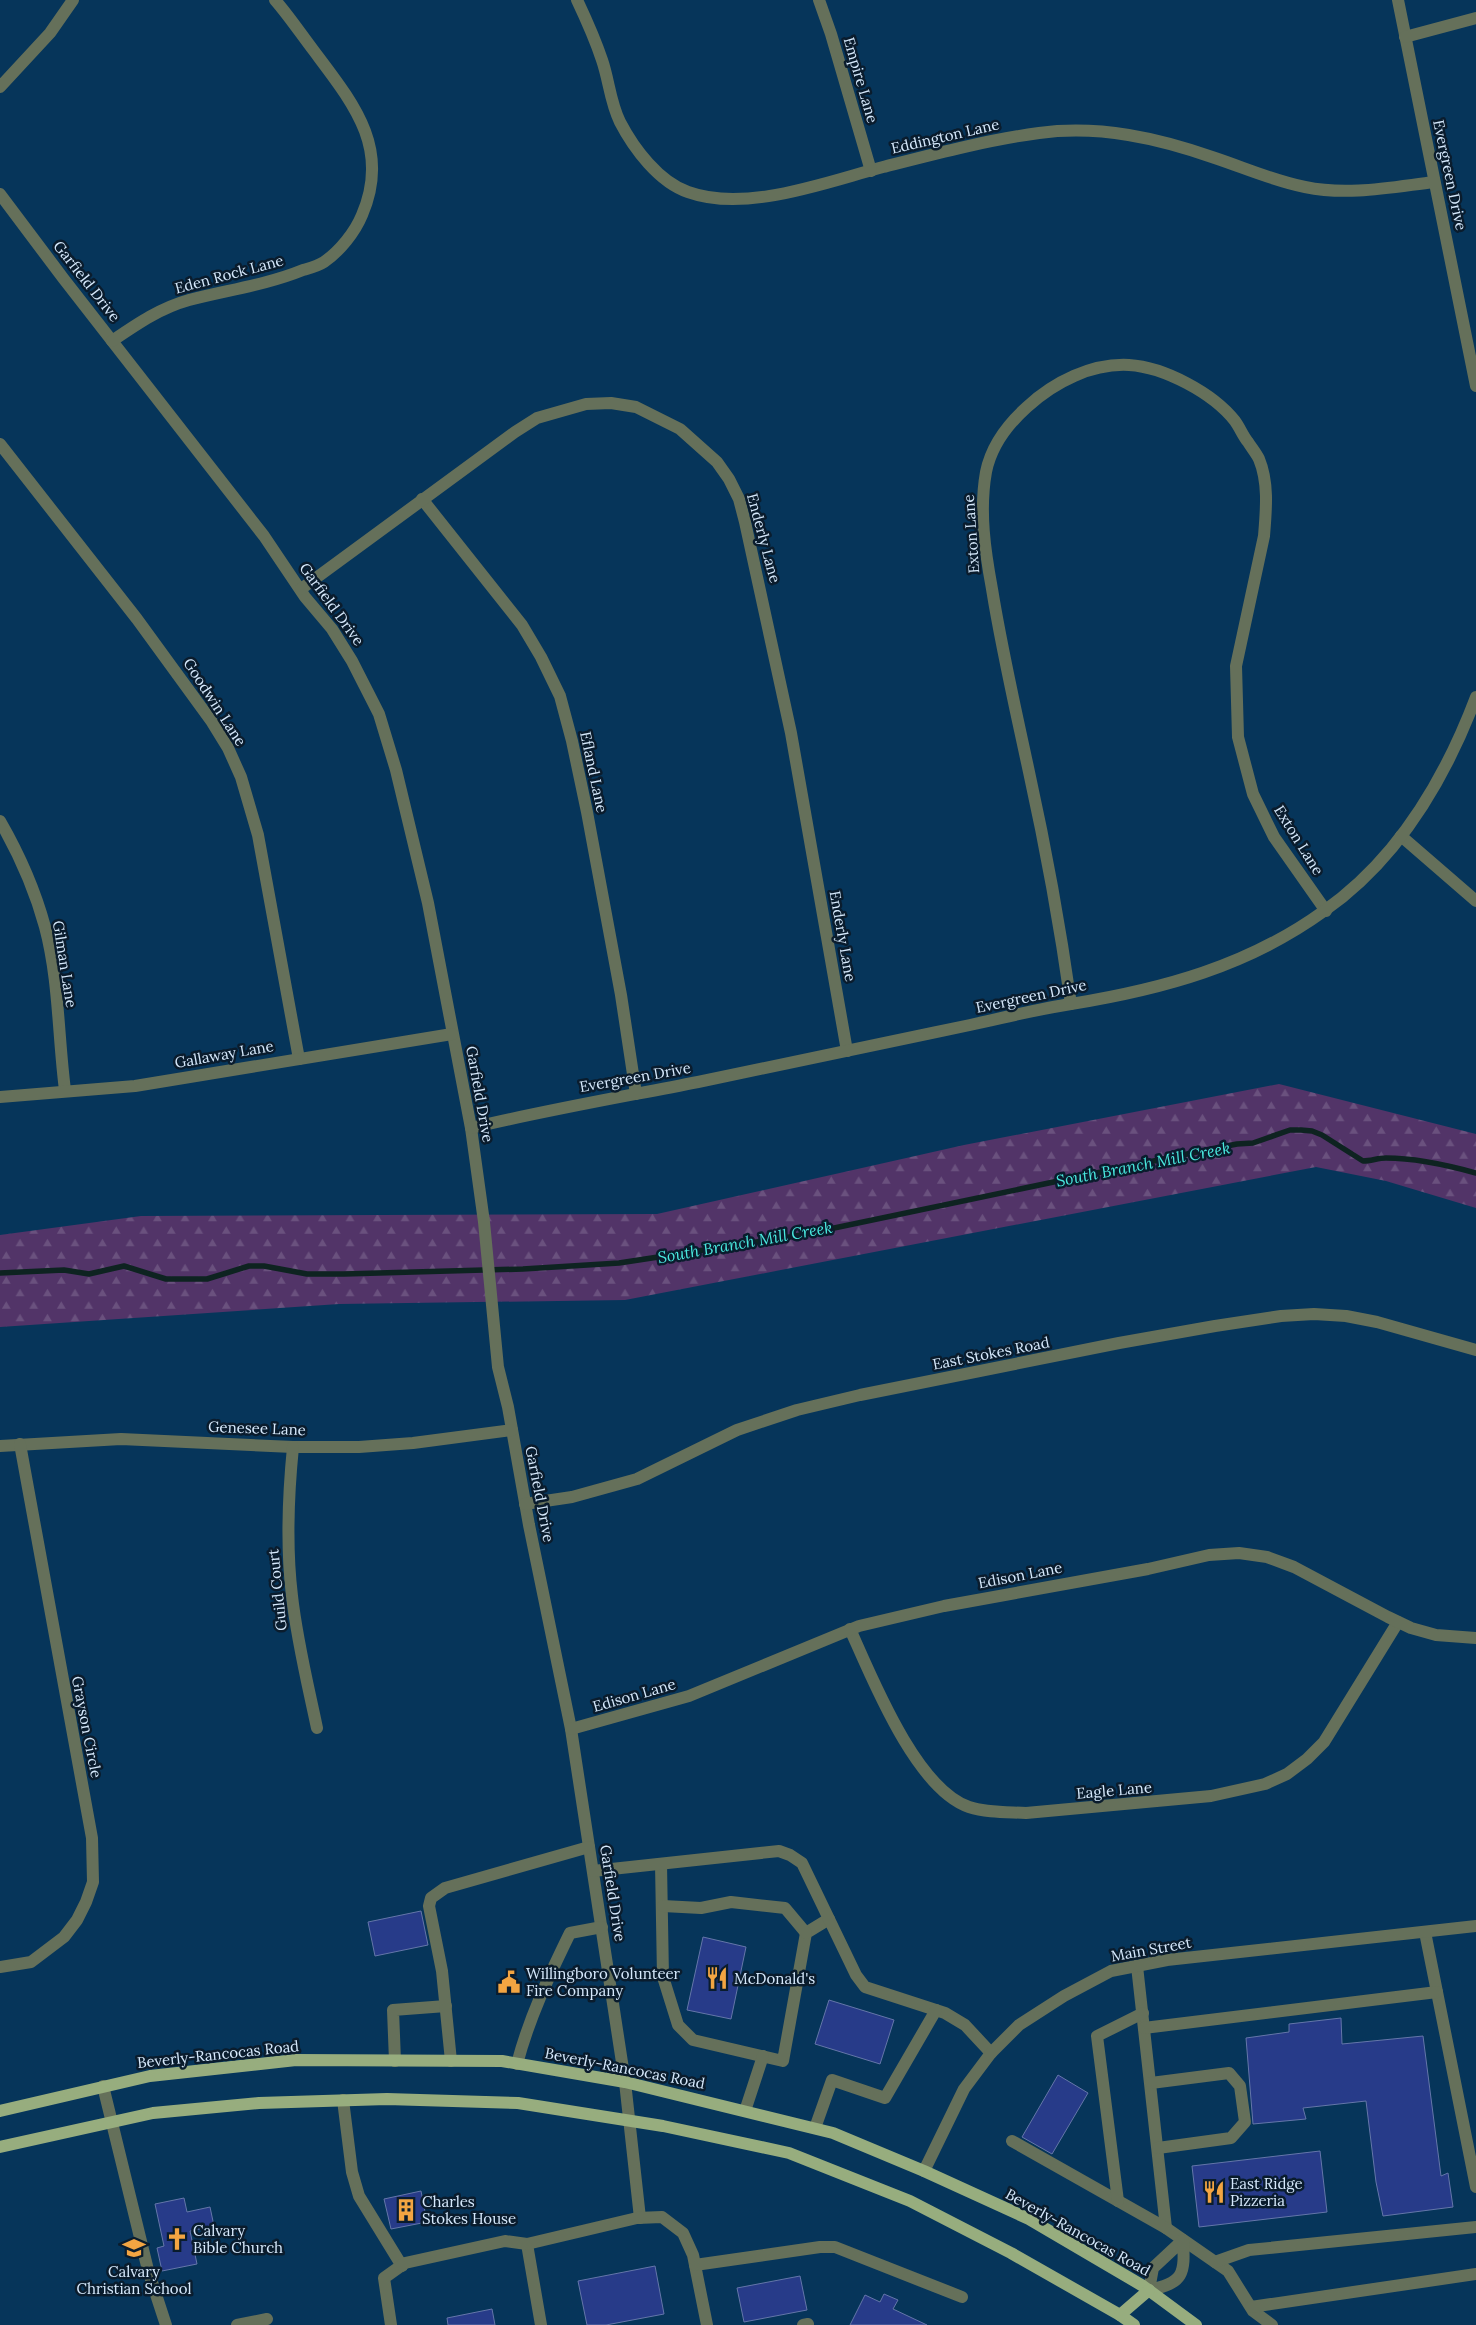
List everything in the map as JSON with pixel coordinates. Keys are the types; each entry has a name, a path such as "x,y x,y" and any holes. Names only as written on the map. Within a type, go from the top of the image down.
{"main road":[{"name":"Beverly-Rancocas Road","path":"0,2112 150,2076 296,2060 502,2061 625,2082 834,2133 924,2170 1029,2219 1149,2290 1196,2325"},
{"path":"0,2147 154,2113 259,2102 387,2099 518,2103 629,2121 789,2152 910,2201 1011,2253 1120,2315 1134,2325"},
{"path":"1120,2315 1149,2290"}],"street":[{"path":"0,87 32,54 73,0"},
{"name":"Eden Rock Lane","path":"112,341 153,313 188,300 246,289 324,262 355,231 366,205 373,172 373,154 362,122 344,89 275,0"},
{"name":"Eddington Lane","path":"577,0 603,63 608,88 620,121 641,154 664,179 688,192 726,199 766,197 977,145 1041,133 1103,131 1132,134 1162,141 1219,159 1248,171 1305,187 1356,191 1434,182"},
{"name":"Empire Lane","path":"819,0 831,34 871,170"},
{"name":"Evergreen Drive","path":"1398,0 1476,386"},
{"path":"1405,37 1476,18"},
{"name":"Garfield Drive","path":"0,194 258,528 332,629 352,661 378,714 396,770 426,893 470,1128 484,1222 498,1367 571,1729 625,2082 640,2218"},
{"name":"Exton Lane","path":"1071,1004 1061,930 999,635 984,542 983,492 987,469 1007,428 1040,395 1060,382 1082,373 1105,367 1127,365 1151,368 1197,389 1234,421 1258,459 1266,500 1266,519 1236,666 1238,737 1253,794 1274,837 1326,911"},
{"name":"Enderly Lane","path":"301,589 422,499 537,418 586,404 611,403 636,407 660,417 680,429 717,462 739,498 762,593 791,733 847,1052"},
{"name":"Goodwin Lane","path":"0,444 176,670 228,748 241,777 256,828 299,1059"},
{"name":"Efland Lane","path":"422,499 522,625 541,657 560,696 572,741 621,995 636,1094"},
{"name":"Evergreen Drive","path":"470,1128 562,1107 847,1052 1152,988 1225,966 1260,950 1326,911 1357,885 1401,836 1424,803 1465,727 1476,697"},
{"name":"Gilman Lane","path":"0,821 12,841 31,885 45,928 52,972 64,1090"},
{"path":"1401,836 1476,900"},
{"name":"Gallaway Lane","path":"0,1097 64,1090 135,1086 452,1034"},
{"name":"East Stokes Road","path":"525,1504 572,1497 637,1479 737,1430 797,1410 1135,1340 1216,1326 1281,1316 1314,1314 1346,1316 1377,1322 1476,1350"},
{"name":"Genesee Lane","path":"0,1446 121,1439 292,1447 359,1447 413,1443 512,1430"},
{"name":"Grayson Circle","path":"0,1968 30,1962 64,1937 77,1920 93,1882 92,1838 20,1444"},
{"name":"Guild Court","path":"292,1447 288,1515 290,1577 298,1638 317,1728"},
{"name":"Edison Lane","path":"571,1729 689,1696 850,1629 944,1606 1148,1569 1208,1555 1239,1553 1267,1557 1294,1567 1398,1622 1436,1635 1476,1638"},
{"name":"Eagle Lane","path":"850,1629 875,1685 924,1773 944,1792 968,1807 996,1812 1026,1813 1210,1796 1265,1784 1287,1774 1308,1759 1324,1742 1398,1622"},
{"path":"451,2061 446,2006 429,1906 431,1898 445,1888 589,1847"},
{"path":"592,1871 779,1851 790,1855 802,1863 865,1987 936,2010 966,2025 991,2053"},
{"path":"662,1864 663,1977 678,2025 693,2040 783,2061 806,1934 829,1919"},
{"path":"663,1912 732,1902 785,1908 806,1934"},
{"name":"Main Street","path":"924,2170 964,2089 991,2053 1020,2025 1064,1996 1111,1971 1167,1960 1476,1926"},
{"path":"518,2064 525,2035 551,1971 570,1933 602,1927"},
{"path":"1424,1932 1476,2187"},
{"path":"1137,1966 1166,2228"},
{"path":"1144,2028 1437,1992"},
{"path":"395,2061 393,2010 446,2006"},
{"path":"815,2128 832,2080 885,2098 936,2010"},
{"path":"1118,2201 1097,2036 1143,2013"},
{"path":"745,2111 763,2056"},
{"path":"1151,2083 1229,2074 1240,2086 1245,2122 1231,2138 1158,2148"},
{"path":"103,2086 148,2270 166,2325"},
{"path":"343,2100 352,2172 359,2196 402,2266"},
{"path":"1012,2141 1166,2228 1215,2262 1228,2272 1251,2307 1272,2325"},
{"path":"391,2325 384,2278 402,2266 505,2241 527,2244 640,2218 662,2217 683,2233 693,2255 707,2325"},
{"path":"1215,2262 1249,2250 1476,2227"},
{"path":"1183,2240 1185,2262 1182,2274 1169,2286 1149,2290 1153,2268 1183,2240"},
{"path":"527,2244 541,2325"},
{"path":"695,2265 820,2247 835,2247 962,2298"},
{"path":"1251,2307 1476,2274"},
{"path":"237,2325 267,2319"}],"green space":[{"path":"1279,1084 1476,1134 1476,1208 1386,1181 1316,1167 625,1300 339,1304 0,1327 0,1235 141,1216 657,1214 964,1145"}],"building":[{"path":"421,1911 428,1945 375,1956 368,1922"},
{"name":"McDonald's","path":"703,1937 746,1947 731,2019 687,2010"},
{"path":"829,2000 894,2020 880,2064 815,2044"},
{"path":"1341,2018 1342,2044 1423,2036 1441,2176 1448,2173 1453,2207 1383,2216 1376,2182 1366,2101 1303,2108 1306,2119 1253,2124 1246,2038 1289,2032 1289,2024"},
{"path":"1058,2075 1088,2093 1052,2154 1022,2137"},
{"path":"1320,2151 1327,2212 1199,2227 1192,2166"},
{"name":"Charles Stokes House","path":"421,2191 427,2222 391,2229 384,2199"},
{"name":"Calvary Bible Church","path":"184,2198 187,2212 210,2207 214,2226 190,2231 197,2264 162,2271 157,2248 164,2246 155,2204"},
{"path":"655,2266 664,2314 606,2325 587,2325 578,2281"},
{"path":"800,2276 807,2310 744,2322 737,2288"},
{"path":"884,2294 898,2300 893,2309 927,2325 850,2325 865,2295 880,2302"},
{"path":"492,2309 495,2325 448,2325 447,2318"}],"waterway":[{"name":"South Branch Mill Creek","path":"0,1273 64,1270 89,1274 124,1266 166,1279 207,1279 249,1266 264,1266 307,1274 344,1274 523,1269 619,1263 796,1236 1211,1149 1253,1143 1290,1130 1312,1131 1322,1135 1363,1161 1386,1158 1409,1159 1476,1173"}],"place":[{"name":"McDonald's","path":"717,1978"},
{"name":"Willingboro Volunteer Fire Company","path":"509,1982"},
{"name":"East Ridge Pizzeria","path":"1214,2192"},
{"name":"Charles Stokes House","path":"406,2210"},
{"name":"Calvary Bible Church","path":"177,2239"},
{"name":"Calvary Christian School","path":"134,2248"}]}
